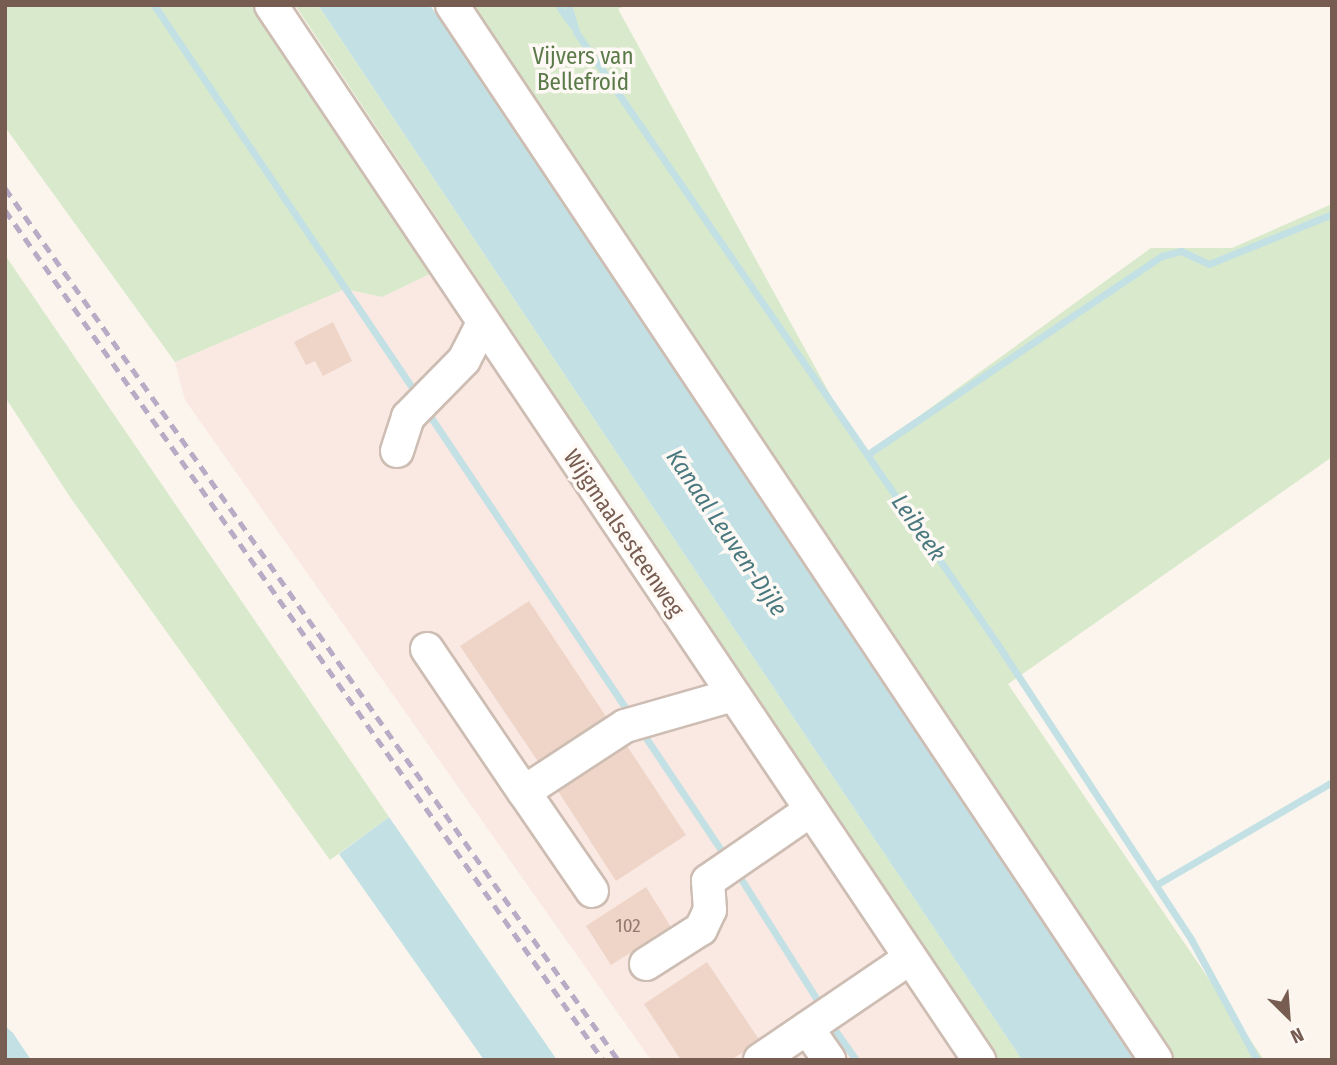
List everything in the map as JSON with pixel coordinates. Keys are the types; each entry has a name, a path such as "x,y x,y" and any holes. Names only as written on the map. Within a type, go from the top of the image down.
{"street":[{"name":"Wijgmaalsesteenweg","path":"271,5 910,958 972,1057"},
{"path":"452,5 1156,1060"},
{"path":"397,451 410,414 464,360 483,323"},
{"path":"427,649 592,891"},
{"path":"524,792 638,722 733,695"},
{"path":"646,964 701,929 710,910 708,881 811,810"},
{"path":"760,1060 910,958"},
{"path":"807,1028 829,1060"}],"shaded area":[{"path":"432,273 957,1060 651,1060 185,400 175,362 345,289 382,297"}],"green space":[{"path":"5,5 254,5 432,273 382,297 345,289 175,362 5,127"},
{"path":"295,5 318,5 1022,1060 998,1060"},
{"name":"Vijvers van Bellefroid","path":"469,5 626,5 618,9 864,456 1151,248 1232,248 1332,204 1332,457 1008,684 1264,1060 1169,1060"},
{"path":"5,255 389,817 330,860 70,497 5,397"}],"water":[{"name":"Kanaal Leuven-Dijle","path":"318,5 430,5 1134,1060 1022,1060"},
{"path":"389,817 557,1060 484,1060 339,854"},
{"path":"5,1026 13,1033 31,1060 5,1060"}],"building":[{"path":"333,322 352,361 323,376 315,361 306,365 294,342"},
{"path":"529,601 607,718 539,763 460,646"},
{"path":"627,746 686,835 616,881 558,791"},
{"path":"646,887 671,927 611,965 586,926"},
{"path":"707,962 760,1041 731,1060 681,1060 644,1004"}],"waterway":[{"path":"154,5 418,396"},
{"path":"558,5 572,25"},
{"name":"Leibeek","path":"568,5 576,32 996,642 1191,939 1257,1060"},
{"path":"868,454 1162,256 1181,251 1209,264 1332,214"},
{"path":"426,410 631,716"},
{"path":"640,729 727,859"},
{"path":"1156,885 1332,782"},
{"path":"736,871 823,1009"},
{"path":"830,1023 856,1060"}],"railway":[{"path":"5,188 618,1060"},
{"path":"5,210 603,1060"}]}
